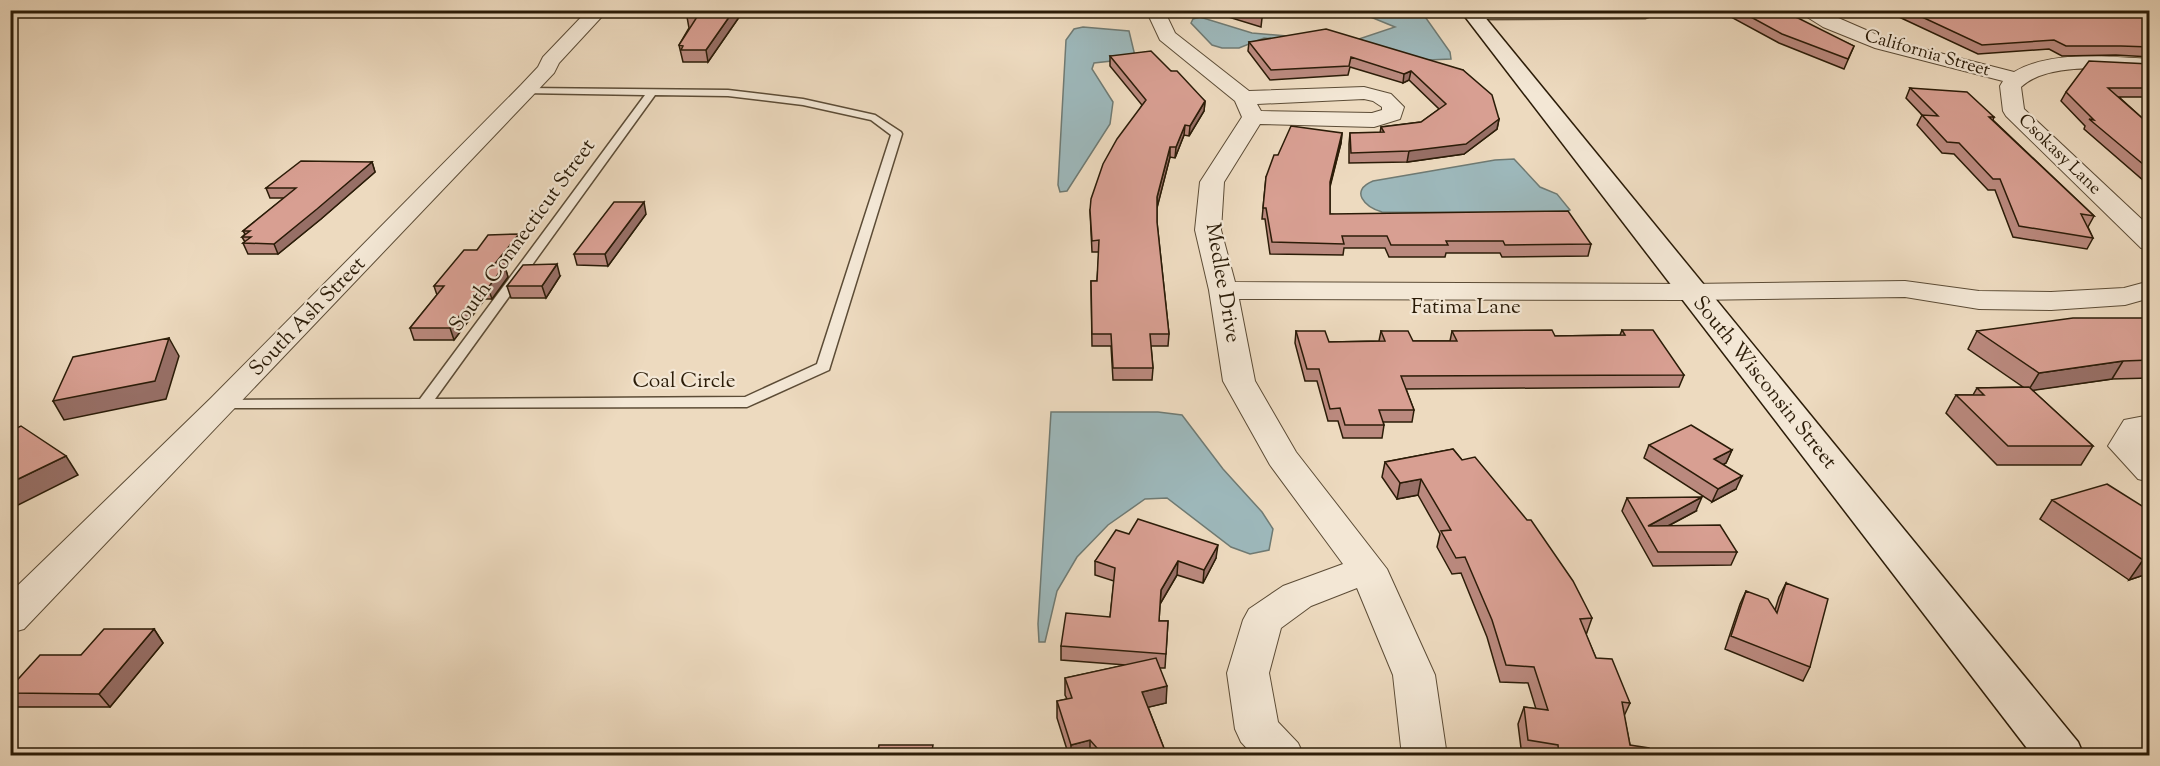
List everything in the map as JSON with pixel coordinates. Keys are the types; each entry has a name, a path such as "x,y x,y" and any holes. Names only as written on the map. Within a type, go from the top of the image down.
{"street":[{"name":"South Ash Street","path":"10,618 222,405 547,69 550,61 599,10"},
{"path":"1155,10 1167,36 1249,107 1374,120 1392,114 1393,107 1389,101 1378,95 1364,93 1249,107"},
{"name":"California Street","path":"1805,10 1852,33 1895,48 2018,79"},
{"name":"South Wisconsin Street","path":"1471,13 2061,756"},
{"path":"2018,79 2025,74 2060,65 2112,62 2150,65"},
{"name":"Csokasy Lane","path":"2018,79 2010,86 2014,111 2150,242"},
{"name":"Medlee Drive","path":"1249,107 1212,182 1208,230 1225,299 1239,381 1282,457 1368,569 1414,675 1425,756"},
{"path":"1698,300 1928,310 1979,300 2051,301 2146,293"},
{"name":"Fatima Lane","path":"1225,299 1698,300"},
{"path":"2150,425 2136,427 2125,446 2150,471"},
{"path":"1282,756 1257,729 1248,673 1263,620 1296,596 1368,569"}],"lane":[{"path":"1471,13 1645,15 1653,12 1651,10"},
{"path":"526,91 653,91"},
{"name":"Coal Circle","path":"222,405 747,402 824,367 897,134 875,118 803,102 728,93 653,91"},
{"name":"South Connecticut Street","path":"424,404 653,91"}],"water":[{"path":"1356,11 1421,11 1450,52 1451,59 1428,60 1339,45 1264,38 1239,48 1222,48 1212,45 1191,23 1193,19 1200,17 1252,33 1345,41 1356,40 1395,27"},
{"path":"1083,27 1129,31 1135,56 1130,59 1094,63 1092,69 1113,102 1110,124 1067,191 1060,192 1058,185 1066,40 1074,29"},
{"path":"1514,159 1540,187 1557,194 1570,210 1564,213 1382,212 1365,203 1361,194 1362,189 1373,181 1495,160"},
{"path":"1051,412 1158,412 1182,415 1223,469 1262,512 1273,529 1269,550 1250,554 1231,547 1167,498 1145,499 1108,525 1077,557 1057,591 1045,642 1039,642 1038,624"}],"building":[{"path":"692,10 734,10 706,50 681,50 683,46 679,45 697,17 687,17"},
{"path":"1237,10 1260,10 1262,18"},
{"path":"1738,10 1777,10 1854,46 1848,59 1782,34"},
{"path":"1907,10 2150,10 2150,47 2066,46 2054,40 1982,45"},
{"path":"1326,29 1463,70 1492,95 1499,119 1466,144 1409,151 1351,153 1350,133 1384,132 1381,127 1421,122 1446,104 1411,71 1404,74 1351,57 1349,66 1271,70 1249,42"},
{"path":"1151,51 1171,71 1177,71 1205,101 1190,126 1185,125 1176,147 1170,147 1157,197 1157,222 1169,334 1150,334 1153,368 1113,368 1111,334 1092,334 1091,281 1097,281 1099,240 1092,241 1091,199 1103,164 1117,139 1146,100 1110,56"},
{"path":"2089,61 2150,64 2150,88 2108,88 2150,125 2150,170 2089,119 2094,120 2066,92"},
{"path":"1910,88 1967,92 1994,117 1989,117 2094,216 2081,214 2093,238 2019,226 2000,179 1993,179 1959,143 1947,142 1922,115 1938,116"},
{"path":"1291,126 1342,133 1330,182 1330,214 1568,211 1591,244 1505,245 1503,241 1446,241 1448,245 1391,245 1387,236 1342,236 1344,244 1272,242 1266,208 1263,208 1266,177 1274,155 1278,155"},
{"path":"301,161 372,162 274,244 243,243 251,237 242,237 250,231 243,231 296,188 266,188"},
{"path":"614,202 644,202 605,254 574,254"},
{"path":"519,234 493,266 504,266 488,288 481,288 450,328 410,328 444,286 434,286 464,250 477,250 488,235"},
{"path":"557,264 542,286 507,286 523,265"},
{"path":"2073,318 2150,318 2150,360 2123,361 2039,373 1977,331"},
{"path":"1552,330 1555,336 1625,335 1622,330 1653,330 1684,375 1401,376 1414,410 1379,410 1384,425 1345,425 1340,408 1330,409 1319,369 1307,369 1296,331 1325,331 1329,342 1385,341 1381,331 1408,331 1413,341 1457,341 1452,331"},
{"path":"169,338 155,381 53,401 73,357"},
{"path":"2029,387 2093,446 2008,446 1956,395 1984,395 1977,388"},
{"path":"1691,425 1732,450 1714,459 1742,476 1718,489 1649,445"},
{"path":"21,426 66,456 10,483 10,431"},
{"path":"1453,449 1462,460 1475,457 1527,520 1531,520 1573,581 1592,618 1580,619 1596,658 1612,659 1630,703 1622,702 1630,745 1649,748 1650,756 1559,756 1558,745 1528,740 1524,707 1548,710 1534,667 1506,665 1492,620 1465,557 1456,558 1441,531 1451,530 1421,479 1400,483 1385,462"},
{"path":"2107,484 2150,511 2150,558 2143,560 2052,500"},
{"path":"1702,497 1648,526 1720,525 1737,552 1658,552 1627,498"},
{"path":"1138,519 1218,545 1204,570 1178,561 1161,590 1159,621 1168,621 1166,654 1061,646 1066,613 1110,617 1115,568 1095,561 1116,530 1129,534"},
{"path":"1786,583 1828,599 1810,667 1731,636 1746,591 1768,599 1777,613"},
{"path":"104,629 154,629 99,694 10,693 10,688 40,655 81,655"},
{"path":"1156,658 1167,686 1142,692 1167,756 1104,756 1090,740 1071,745 1057,701 1072,698 1065,678"},
{"path":"879,745 933,745 931,756 877,756"},
{"path":"1183,749 1189,756 1172,756"}]}
